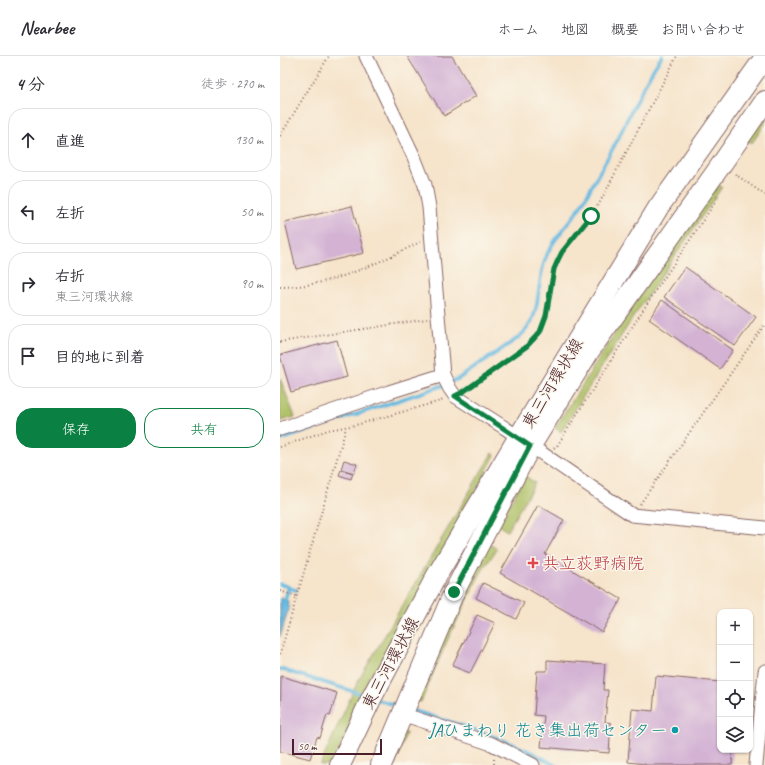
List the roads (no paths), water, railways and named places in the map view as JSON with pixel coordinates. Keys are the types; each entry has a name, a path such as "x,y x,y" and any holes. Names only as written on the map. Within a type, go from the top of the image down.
{"main road":[{"name":"東三河環状線","path":"381,765 454,592 658,208 765,57"},
{"name":"東三河環状線","path":"340,765 370,700 437,575 531,447 590,350 722,165 765,101"}],"street":[{"path":"366,56 414,157 425,185 429,206 444,375 452,392 632,515 765,528"},
{"path":"280,430 389,392 444,375"},
{"path":"756,765 765,671"},
{"path":"404,710 492,744 533,765"}],"water":[{"path":"280,598 288,601 289,607 280,637"}],"waterway":[{"path":"450,382 458,379 518,338 526,330 535,313 541,274 550,248 584,201 618,139 644,86 662,56"},
{"path":"280,440 444,385"},
{"path":"280,584 289,587 284,603"},
{"path":"289,588 296,590"},
{"path":"280,669 365,695"},
{"path":"378,700 399,706"},
{"path":"411,710 503,740 555,765"}],"place":[{"name":"共立荻野病院","path":"533,563"},
{"name":"JAひまわり 花き集出荷センター","path":"675,730"}]}
